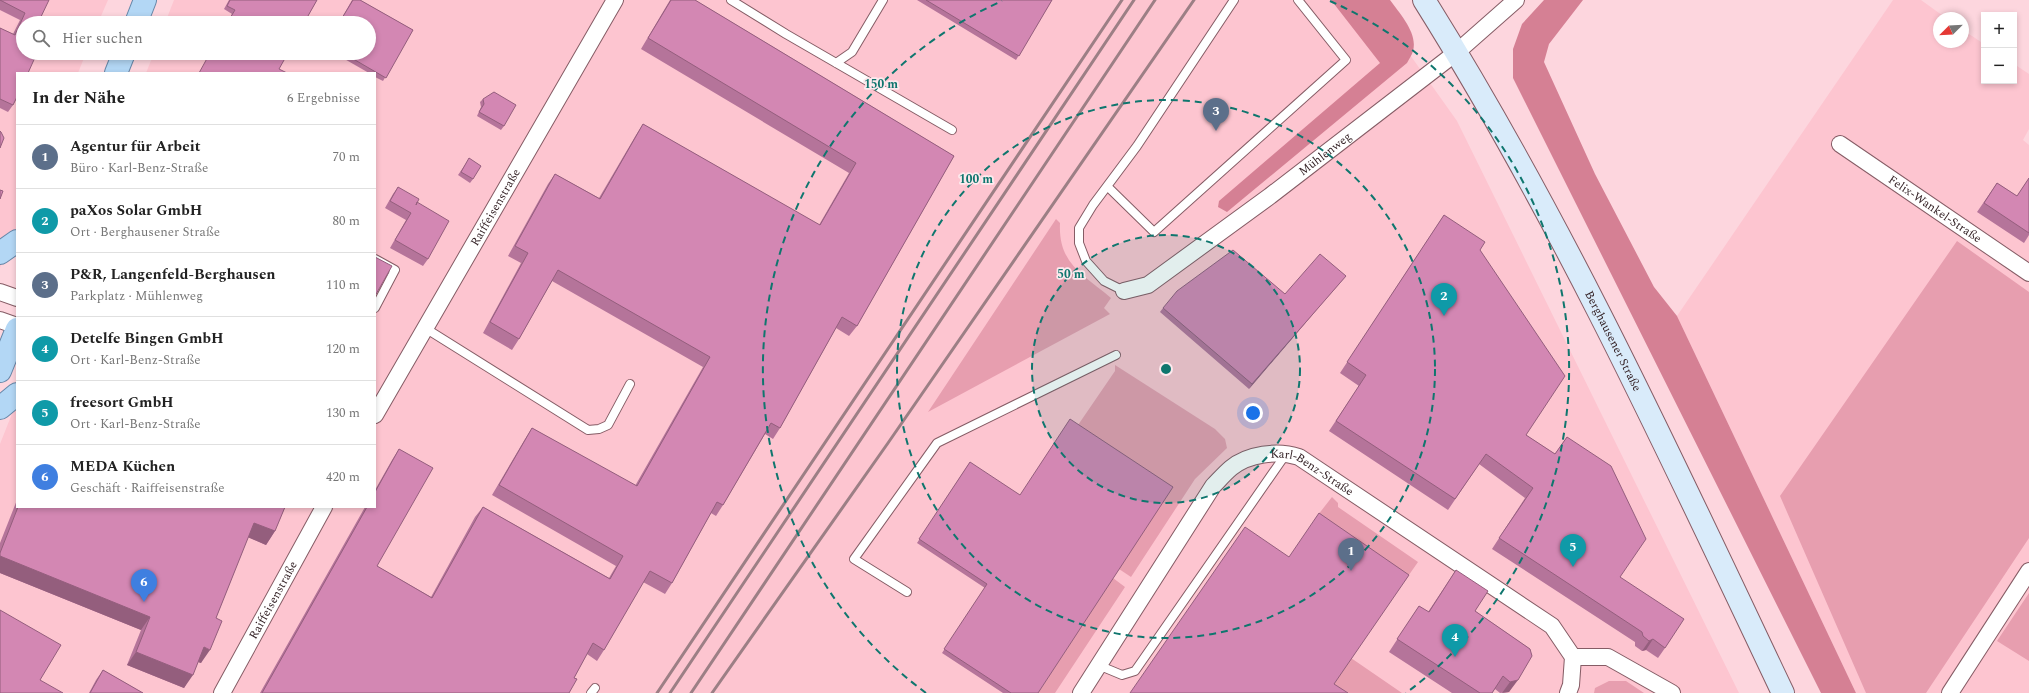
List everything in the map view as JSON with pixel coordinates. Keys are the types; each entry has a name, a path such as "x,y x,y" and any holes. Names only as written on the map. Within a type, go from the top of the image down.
{"main road":[{"path":"139,16 145,0"},
{"name":"Berghausener Straße","path":"1424,0 1457,52 1573,262 1687,491 1783,693"},
{"path":"116,72 121,60"},
{"path":"0,253 16,242"},
{"path":"0,371 16,331"},
{"path":"0,408 16,395"}],"street":[{"name":"Raiffeisenstraße","path":"376,413 615,0"},
{"name":"Mühlenweg","path":"1124,291 1148,285 1270,196 1457,52 1516,0"},
{"name":"Felix-Wankel-Straße","path":"1840,144 2029,273"},
{"path":"0,292 16,298"},
{"path":"0,320 16,326"},
{"name":"Karl-Benz-Straße","path":"1081,693 1213,486 1232,467 1256,456 1287,453 1299,457 1552,626 1573,657"},
{"name":"Raiffeisenstraße","path":"222,693 323,508"},
{"path":"1950,693 1981,655 2029,571"},
{"path":"1568,693 1571,685 1573,657 1608,657 1672,693"}],"lane":[{"path":"731,0 952,130"},
{"path":"836,63 852,52 883,0"},
{"path":"1124,291 1104,281 1086,261 1079,243 1079,228 1093,205 1108,187 1234,0"},
{"path":"1108,187 1154,232 1346,60 1298,0"},
{"path":"376,260 395,270 376,306"},
{"path":"425,328 588,430 599,429 608,425 630,384"},
{"path":"907,592 854,559 937,443 1116,355"},
{"path":"1098,666 1122,674 1135,671 1287,453"}],"shaded area":[{"path":"0,0 108,0 101,16 16,16 16,60 83,60 78,72 16,72 16,228 0,268"},
{"path":"174,0 1371,0 1457,121 1739,693 0,693 0,444 16,404 16,508 376,508 376,72 146,72 151,60 376,60 376,16 168,16"},
{"path":"1331,0 1390,0 1411,31 1414,44 1411,56 1407,63 1227,212 1218,207 1219,201 1380,63"},
{"path":"1544,0 1583,0 1549,44 1544,62 1595,174 1654,287 1677,316 1856,693 1821,693 1513,78 1513,49 1522,24"},
{"path":"1893,0 1921,0 1938,12 1933,12 1933,48 1969,48 1969,34 1981,42 1981,84 2017,84 2017,66 2029,74 2029,129 2023,140 2029,145 2029,693 1856,693 1677,316"},
{"path":"1056,219 1060,223 1060,237 1063,249 1068,258 1082,275 1111,298 1104,308 1110,314 928,412"},
{"path":"1957,241 2029,292 2029,538 1926,693 1866,693 1780,496"},
{"path":"1115,365 1215,429 1225,439 1227,448 1195,479 1131,577 1119,569 1076,428 1115,371"},
{"path":"1332,497 1338,503 1338,507 1418,562 1404,582 1314,520"},
{"path":"1113,578 1125,587 1055,693 1038,693"},
{"path":"2029,593 2029,661 1997,641"},
{"path":"1351,658 1402,693 1327,693"},
{"path":"1609,681 1626,681 1644,693 1594,693 1595,688"}],"building":[{"path":"0,0 49,0 41,16 24,16 25,13"},
{"path":"230,0 317,0 308,16 231,16 235,10 227,6"},
{"path":"353,0 360,0 413,30 386,78 355,60 376,60 376,16 343,16"},
{"path":"671,0 695,0 954,156 857,326 842,317 780,428 771,423 723,505 717,502 672,583 650,571 604,650 593,643 574,678 577,679 569,693 262,693 366,508 376,508 376,490 399,449 433,468 377,566 432,598 483,507 610,579 623,556 499,485 532,428 637,486 710,357 558,270 519,339 490,322 528,253 515,246 555,174 600,199 643,124 820,225 856,163 648,38"},
{"path":"926,0 1052,0 1019,56"},
{"path":"0,28 15,35 16,33 16,60 34,60 28,72 16,72 16,99 13,105 0,99"},
{"path":"206,60 284,60 279,69 285,72 200,72"},
{"path":"494,92 516,105 504,126 479,112 484,104 483,99"},
{"path":"0,131 4,138 0,148"},
{"path":"469,158 481,166 473,179 461,172"},
{"path":"2029,178 2029,233 1984,203 1997,183 2017,196"},
{"path":"398,187 419,199 417,202 449,221 428,259 395,240 411,213 390,201"},
{"path":"0,190 3,191 0,199"},
{"path":"1444,215 1485,242 1480,250 1565,376 1526,435 1555,454 1567,437 1611,466 1646,539 1620,577 1684,619 1665,648 1653,639 1649,641 1643,636 1642,632 1499,538 1533,488 1486,454 1455,499 1336,421 1366,375 1347,362"},
{"path":"1233,250 1285,294 1320,254 1346,276 1252,384 1163,308 1177,291"},
{"path":"376,258 392,266 376,294"},
{"path":"1070,419 1173,487 1038,693 1011,693 944,649 987,584 919,539 970,462 1020,495"},
{"path":"18,508 285,508 275,531 254,523 216,618 222,621 210,650 204,647 193,675 136,652 150,617 0,556"},
{"path":"1319,513 1409,575 1334,684 1348,693 1130,693 1245,527 1289,557"},
{"path":"1456,570 1488,591 1475,611 1530,649 1532,656 1518,680 1510,682 1503,676 1492,693 1480,693 1397,639 1419,606 1429,612"},
{"path":"0,610 61,645 40,680 63,693 0,693"},
{"path":"103,670 143,693 90,693"}],"railway":[{"path":"657,693 1122,0"},
{"path":"670,693 1134,0"},
{"path":"691,693 1155,0"},
{"path":"712,693 888,443 1194,0"}],"place":[{"name":"P&R, Langenfeld-Berghausen","path":"1216,131"},
{"name":"paXos Solar GmbH","path":"1444,316"},
{"name":"freesort GmbH","path":"1573,567"},
{"name":"Agentur für Arbeit","path":"1351,571"},
{"name":"MEDA Küchen","path":"144,602"},
{"name":"Detelfe Bingen GmbH","path":"1455,657"}]}
